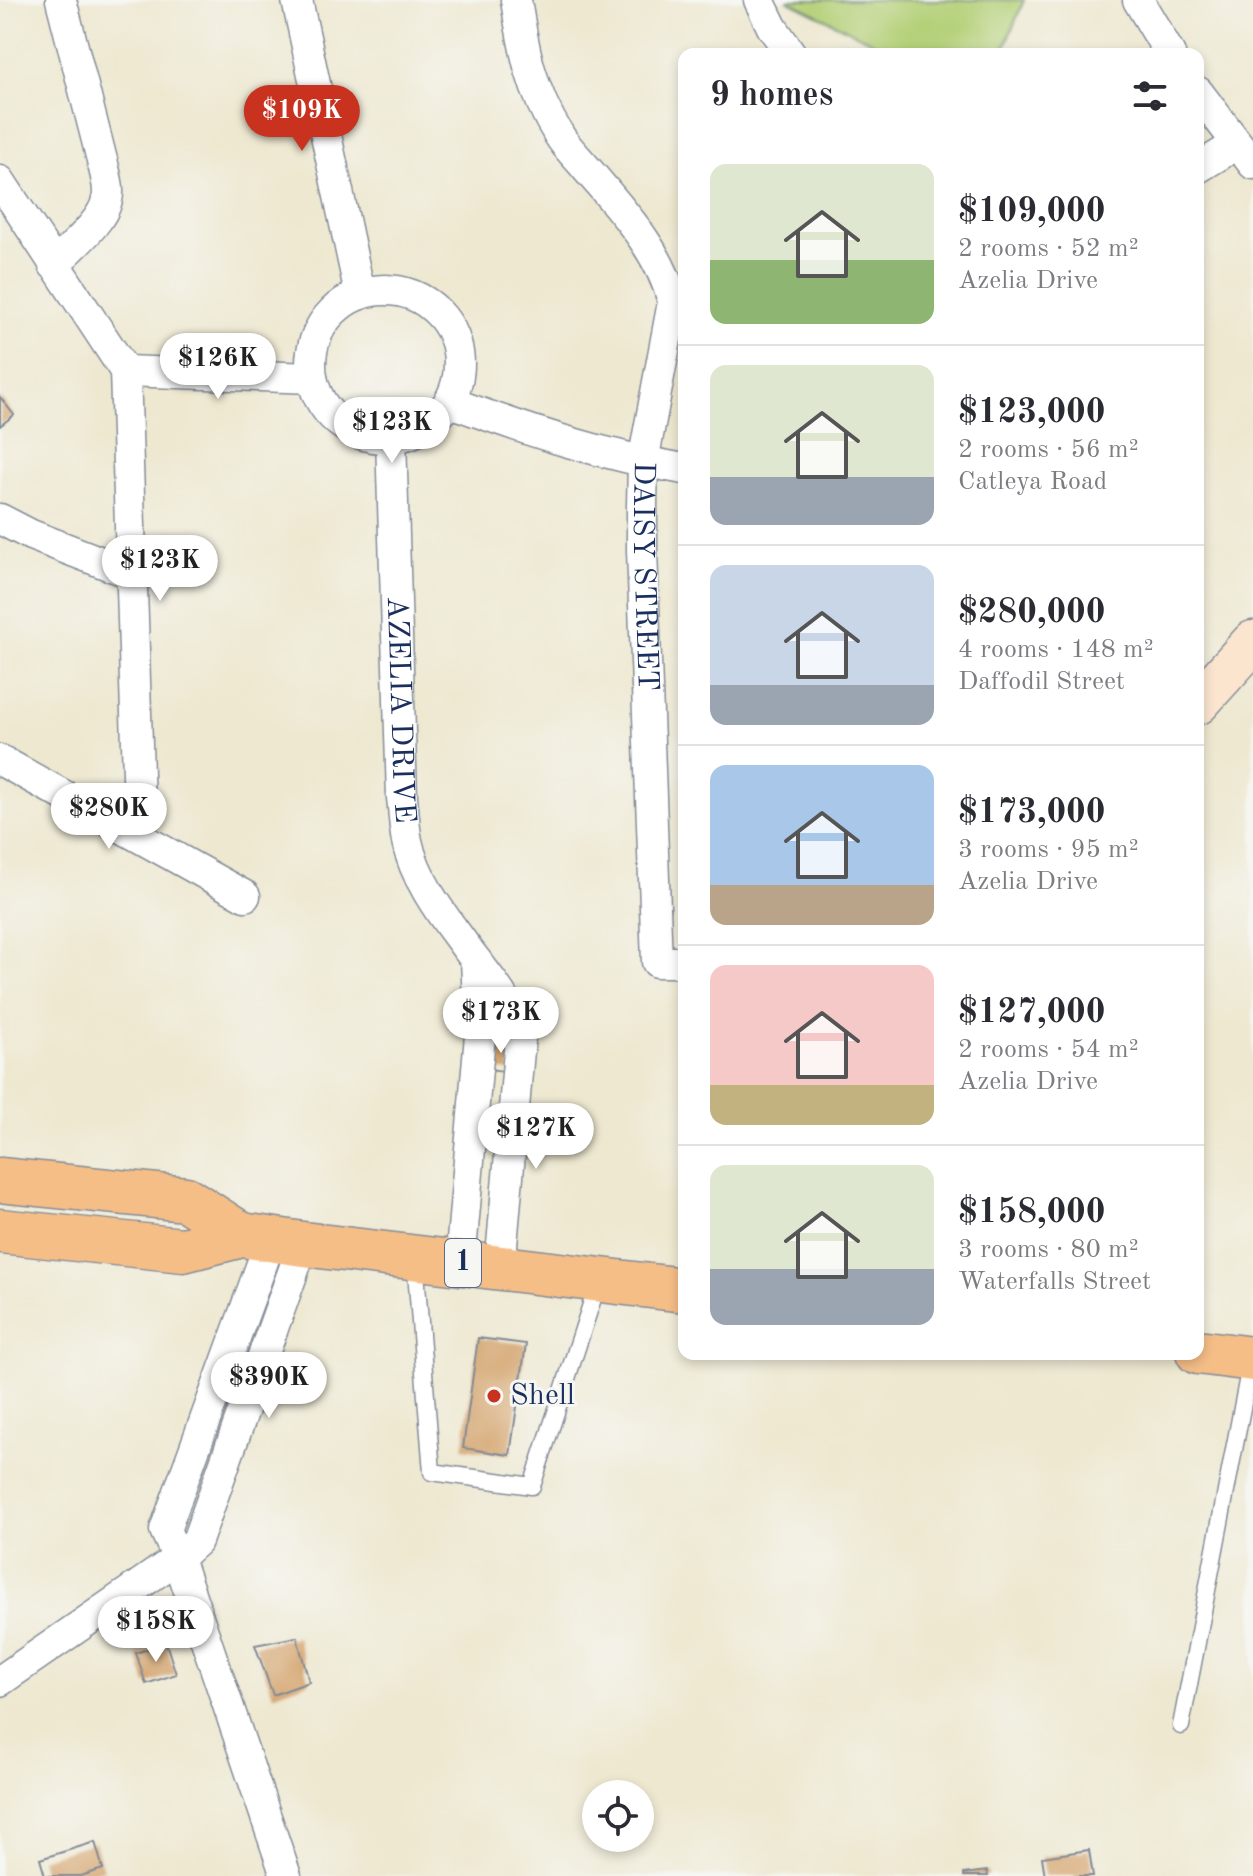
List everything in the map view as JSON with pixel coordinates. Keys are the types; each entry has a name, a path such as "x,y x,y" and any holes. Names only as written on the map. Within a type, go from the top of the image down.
{"highway":[{"name":"1","path":"0,1180 186,1199 272,1239"},
{"name":"1","path":"0,1231 183,1250 272,1239 678,1289"},
{"path":"1204,1353 1252,1359"}],"main road":[{"path":"1204,696 1253,642"}],"street":[{"path":"54,265 96,222 108,199 104,168 61,0"},
{"path":"297,0 360,294"},
{"name":"DAISY STREET","path":"516,0 524,53 546,112 560,137 656,256 668,280 673,302 643,462 642,550 671,962"},
{"path":"759,0 787,48"},
{"path":"1138,0 1166,48"},
{"path":"1204,100 1245,154 1204,166"},
{"path":"0,181 125,371 140,837"},
{"path":"380,290 400,291 419,298 436,310 449,325 457,344 460,364 458,384 441,414 419,431 391,438 373,438 356,432 340,423 318,395 312,378 311,357 316,337 327,319 342,304 360,294 380,290"},
{"path":"125,371 312,378"},
{"path":"450,402 585,448 678,468"},
{"name":"AZELIA DRIVE","path":"391,438 402,798 407,842 419,875 459,939 500,992 517,1024 520,1039 516,1093 480,1265"},
{"path":"0,519 31,535 132,574"},
{"path":"0,760 245,896"},
{"path":"476,961 480,1035 476,1089 480,1265"},
{"path":"476,1089 516,1093"},
{"path":"0,1681 178,1558 197,1541 272,1239"},
{"path":"178,1558 286,1876"}],"lane":[{"path":"415,1257 432,1472 532,1486 599,1279"},
{"path":"1181,1726 1253,1347"}],"green space":[{"path":"787,0 1024,0 1004,48 885,48"}],"building":[{"path":"0,397 14,415 0,426"},
{"path":"492,1039 512,1041 509,1072 489,1069"},
{"name":"Shell","path":"478,1338 526,1344 510,1455 463,1448"},
{"path":"297,1637 309,1682 273,1695 255,1645"},
{"path":"166,1643 176,1674 146,1684 136,1653"},
{"path":"95,1842 103,1869 81,1876 45,1876 40,1859"},
{"path":"1089,1850 1093,1876 1045,1876 1042,1857"},
{"path":"987,1871 988,1876 964,1876 964,1874"}],"place":[{"name":"Shell","path":"494,1396"}]}
